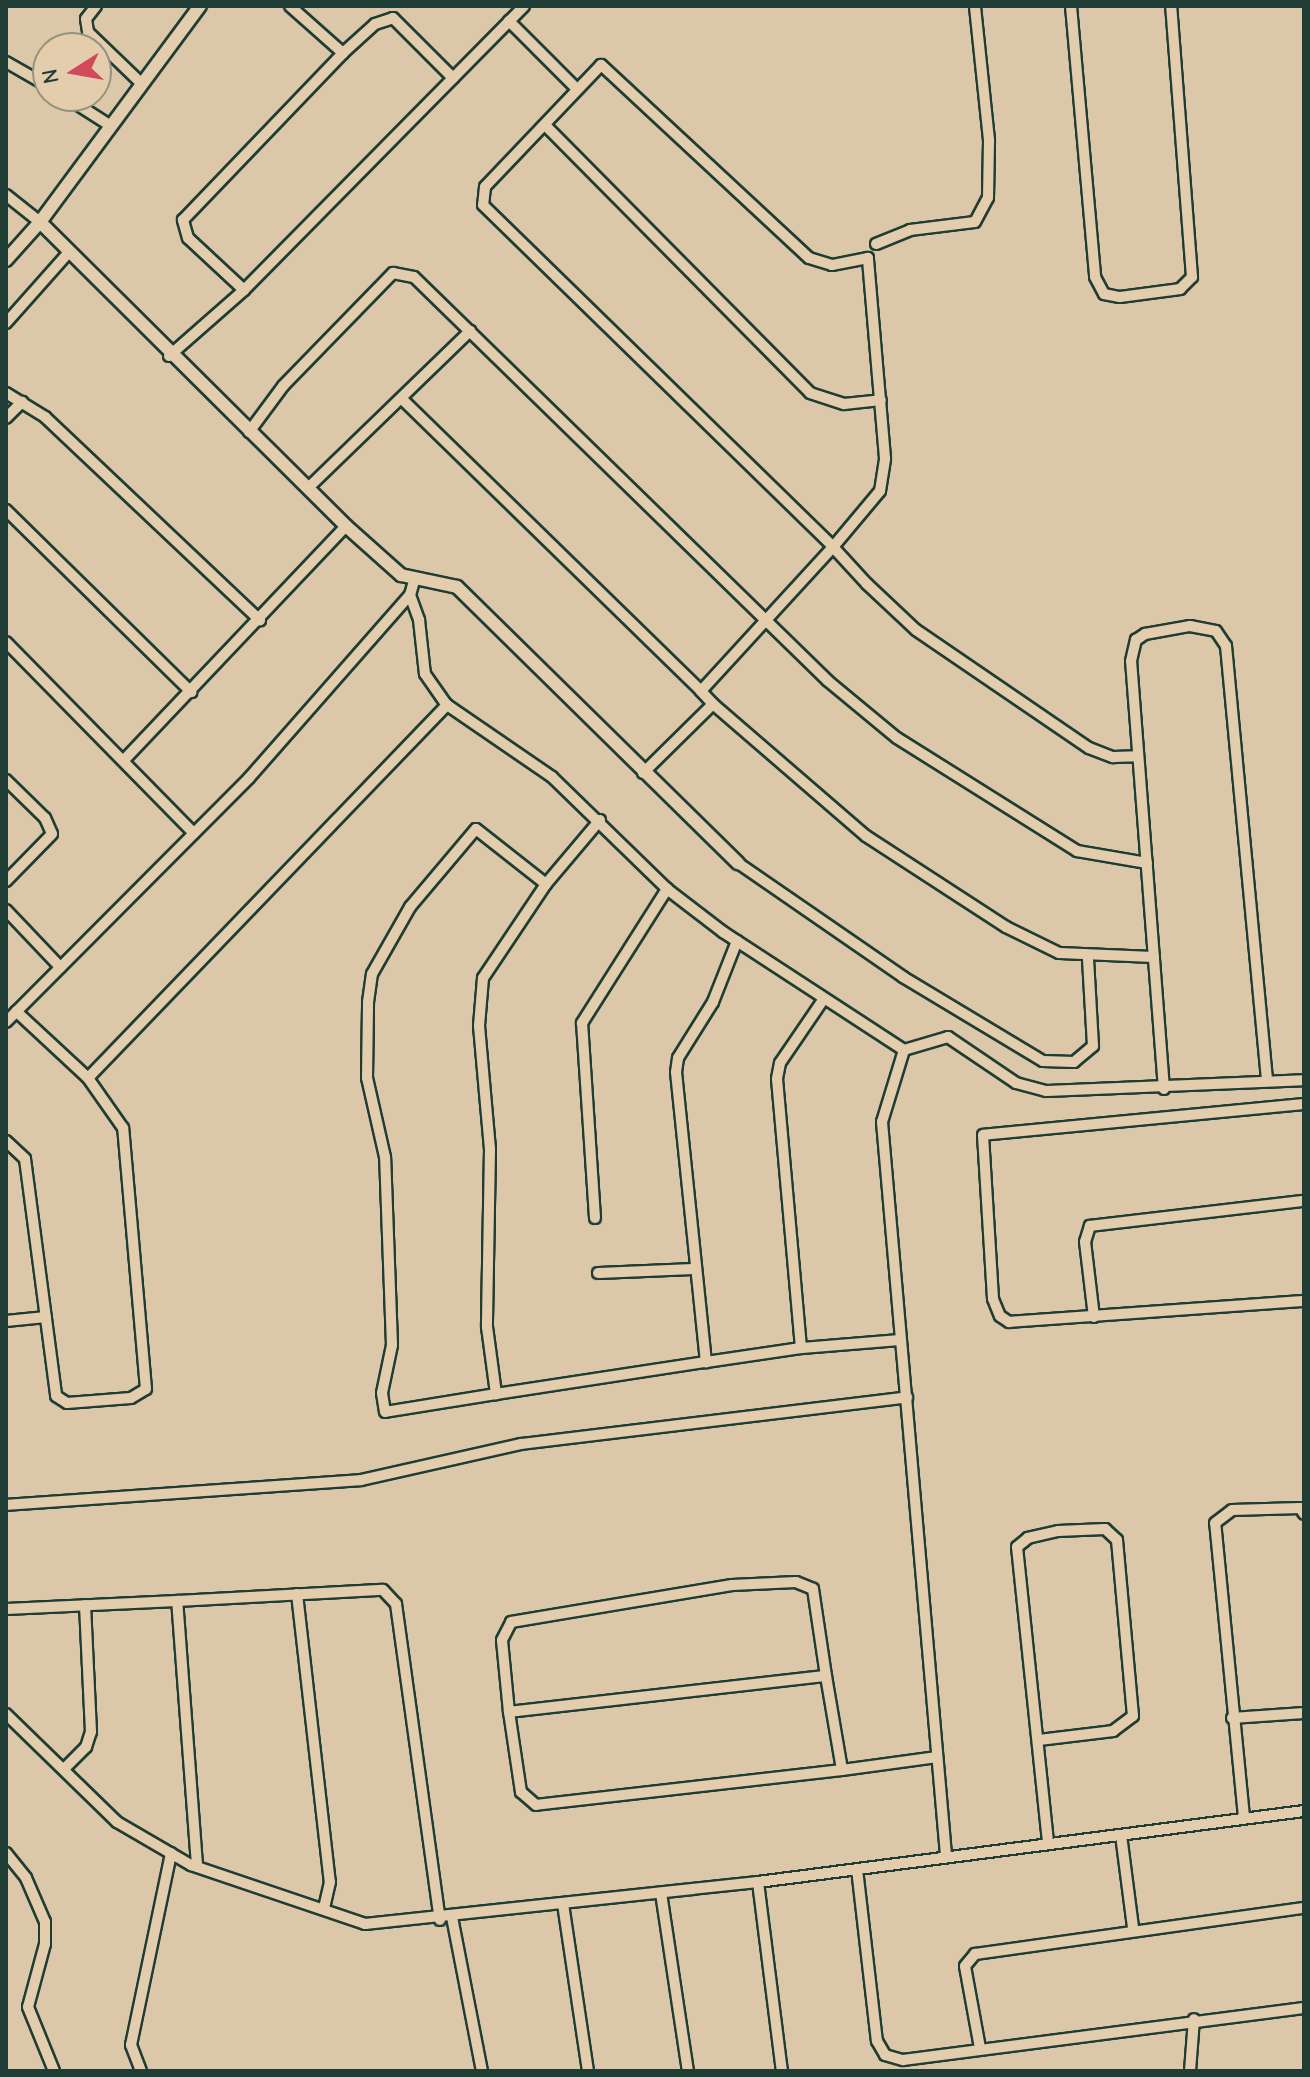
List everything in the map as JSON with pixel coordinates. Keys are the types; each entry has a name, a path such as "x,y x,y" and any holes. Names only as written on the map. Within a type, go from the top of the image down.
{"street":[{"path":"96,6 86,19 88,32 141,83"},
{"path":"6,260 40,222 108,124 200,6"},
{"path":"290,6 343,53"},
{"path":"169,356 244,290 523,6"},
{"path":"876,244 910,230 975,222 988,198 989,140 975,6"},
{"path":"1071,6 1095,277 1104,294 1120,297 1180,289 1192,277 1171,6"},
{"path":"244,290 188,238 183,220 343,53 375,24 393,18 453,78"},
{"path":"509,21 577,89"},
{"path":"6,62 32,77"},
{"path":"701,691 833,547 880,491 885,458 868,258 832,265 809,258 601,65 485,187 483,205 833,547 916,630 975,674 1101,754 1137,756"},
{"path":"89,112 108,124"},
{"path":"546,126 810,393 844,404 881,400"},
{"path":"6,195 40,222 169,356 346,526 414,581 434,579 457,587 738,863 903,977 1043,1061 1074,1062 1093,1046 1088,958"},
{"path":"6,323 69,252"},
{"path":"249,432 283,386 393,273 414,277 768,618 828,681 897,738 1005,810 1077,851 1147,863"},
{"path":"308,488 403,400 470,331"},
{"path":"6,393 45,417 260,620"},
{"path":"403,400 713,704 905,865 1050,950 1088,958 1154,957"},
{"path":"6,418 22,402"},
{"path":"6,510 191,692"},
{"path":"125,759 346,526"},
{"path":"6,1022 249,778 410,595 414,581"},
{"path":"410,595 419,620 425,674 447,705 552,777 600,820 667,889 823,1000 904,1050 948,1037 1016,1083 1037,1090 1164,1089 1304,1080"},
{"path":"1164,1089 1131,661 1136,640 1173,628 1216,631 1226,646 1267,1081"},
{"path":"6,642 125,759 194,833"},
{"path":"643,773 713,704"},
{"path":"88,1078 447,705"},
{"path":"6,780 45,818 52,834 6,881"},
{"path":"496,1394 487,1327 490,1149 479,1026 483,978 546,884 600,820"},
{"path":"546,884 476,829 410,907 372,974 368,1002 367,1078 385,1157 392,1345 382,1393 385,1412 801,1348 898,1340"},
{"path":"595,1218 582,1023 667,889"},
{"path":"6,910 60,967"},
{"path":"706,1362 676,1072 678,1058 713,1002 737,941"},
{"path":"801,1348 777,1079 780,1063 823,1000"},
{"path":"6,1141 25,1159 56,1396 67,1403 131,1398 146,1389 123,1128 88,1078 16,1011"},
{"path":"904,1050 882,1122 898,1340 907,1397 946,1855"},
{"path":"1304,1104 983,1135 993,1299 1000,1316 1023,1324 1304,1301"},
{"path":"1094,1317 1085,1242 1090,1226 1304,1201"},
{"path":"598,1273 694,1269"},
{"path":"6,1321 46,1317"},
{"path":"6,1505 361,1480 521,1444 907,1397"},
{"path":"1244,1817 1215,1523 1232,1510 1300,1508 1304,1514"},
{"path":"1039,1740 1113,1731 1133,1716 1117,1540 1105,1529 1058,1531 1028,1538 1017,1547 1048,1843"},
{"path":"842,1770 813,1589 796,1582 732,1585 511,1622 502,1640 521,1792 536,1805 842,1770 937,1757"},
{"path":"6,1609 372,1588 388,1592 396,1604 440,1920"},
{"path":"297,1594 330,1882 324,1908"},
{"path":"177,1601 197,1865"},
{"path":"65,1768 86,1747 91,1732 85,1605"},
{"path":"509,1712 826,1676"},
{"path":"1232,1718 1304,1713"},
{"path":"6,1714 65,1768 117,1822 197,1865 365,1924 440,1920 758,1882 946,1855 1304,1811"},
{"path":"1121,1835 1133,1928"},
{"path":"6,1853 26,1878 45,1922 45,1944 28,2007 54,2071"},
{"path":"141,2071 134,2058 133,2033 171,1853"},
{"path":"857,1869 877,2041 885,2055 903,2060 1194,2019 1304,2008"},
{"path":"758,1882 782,2071"},
{"path":"661,1893 688,2071"},
{"path":"563,1904 588,2071"},
{"path":"980,2048 965,1966 975,1954 1133,1928 1304,1908"},
{"path":"452,1917 482,2071"},
{"path":"1190,2071 1194,2019"}]}
